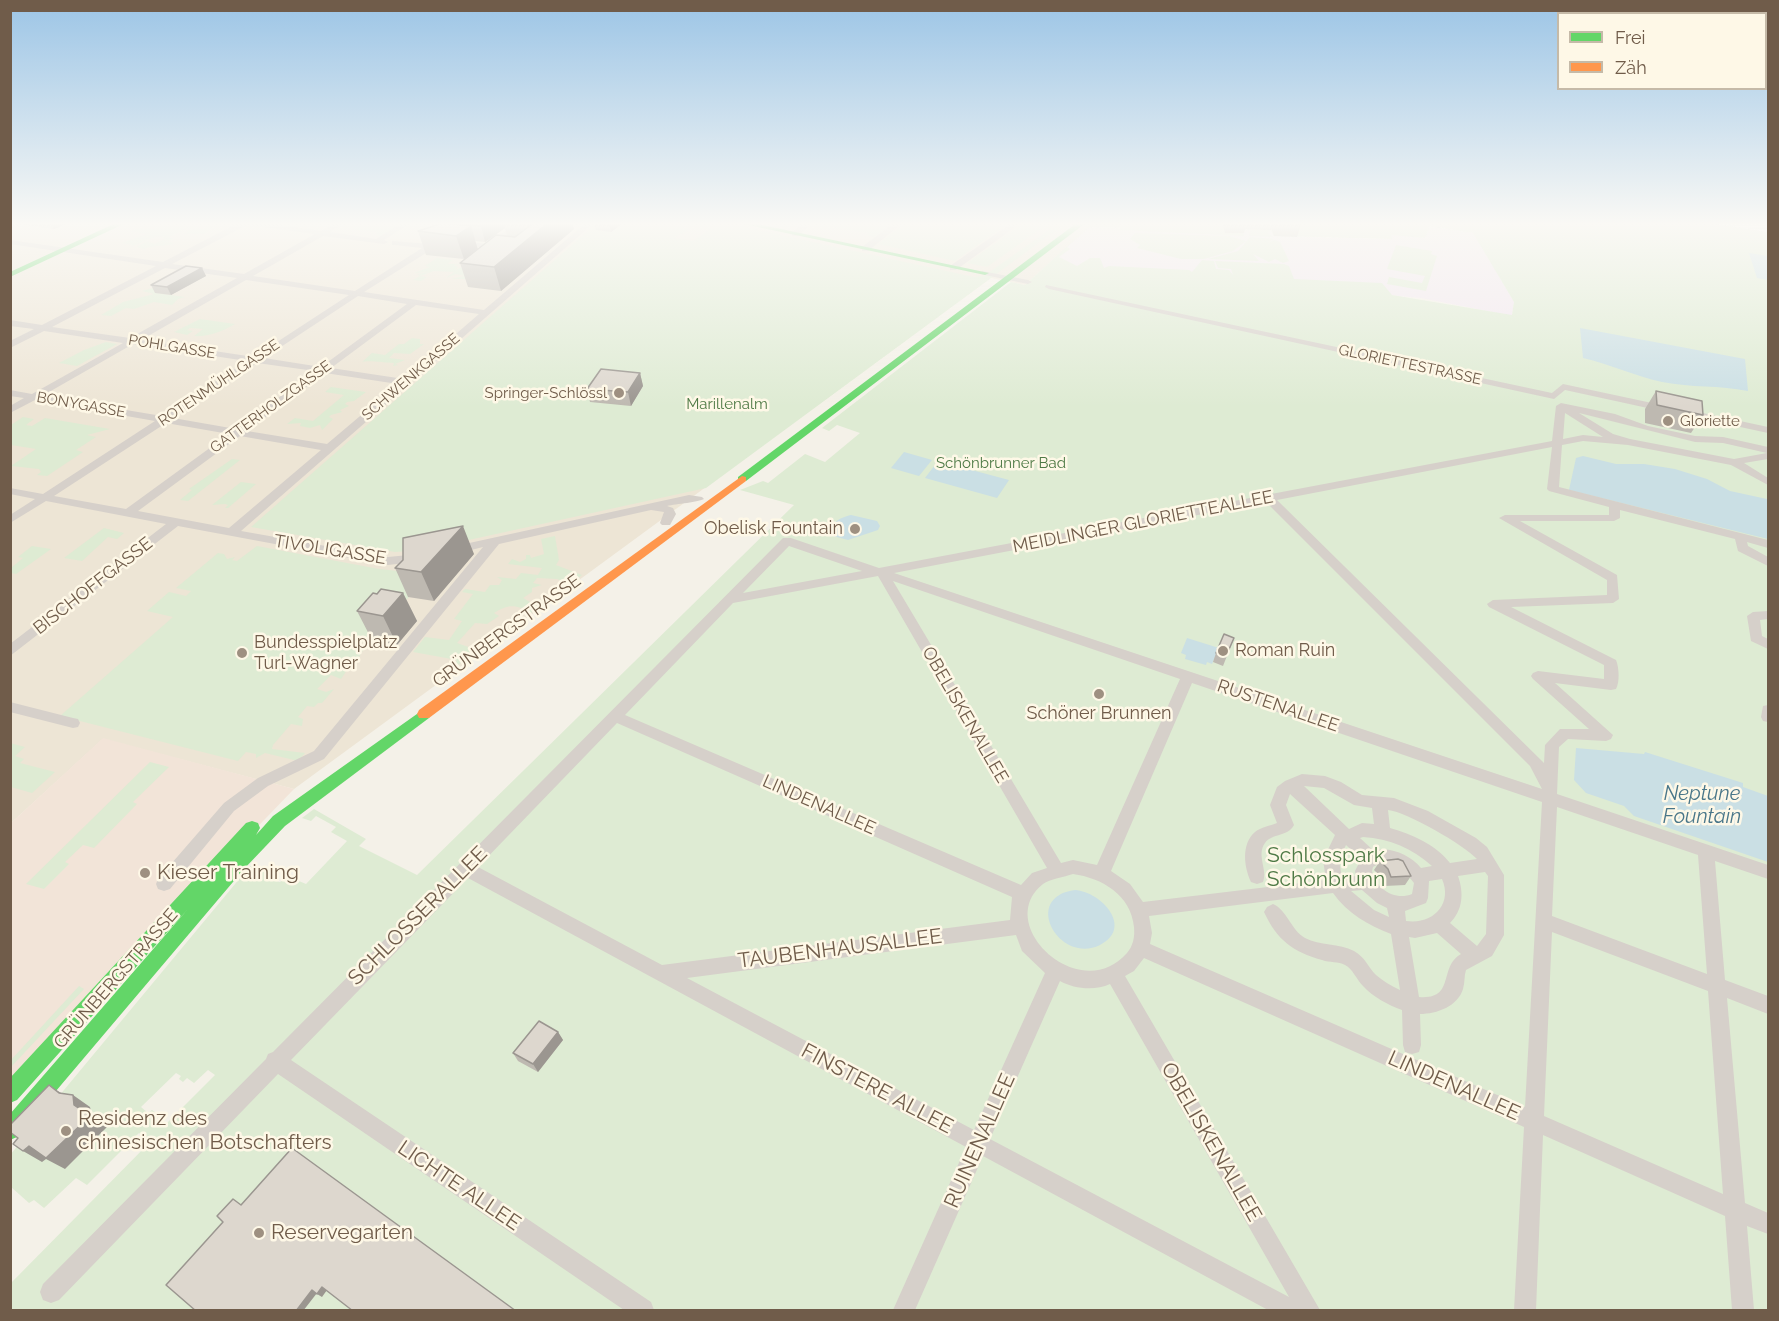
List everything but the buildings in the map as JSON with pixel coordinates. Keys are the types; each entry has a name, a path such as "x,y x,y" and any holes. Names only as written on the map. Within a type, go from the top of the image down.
{"main road":[{"name":"GRÜNBERGSTRASSE","path":"10,1094 221,859 258,822 988,284"},
{"name":"GRÜNBERGSTRASSE","path":"10,1130 238,864 279,821 718,497 1001,284"}],"street":[{"path":"10,345 130,284"},
{"path":"10,410 233,284"},
{"path":"288,284 486,314"},
{"name":"ROTENMÜHLGASSE","path":"10,520 372,284"},
{"name":"SCHWENKGASSE","path":"232,532 521,284"},
{"name":"GLORIETTESTRASSE","path":"1049,287 1557,401 1615,417 1645,428 1671,442 1695,439 1723,440 1768,450"},
{"name":"GATTERHOLZGASSE","path":"128,513 415,302"},
{"name":"POHLGASSE","path":"10,323 405,382"},
{"name":"GLORIETTESTRASSE","path":"1557,401 1563,387 1768,430"},
{"name":"BONYGASSE","path":"10,393 329,448"},
{"path":"1768,456 1732,458 1671,442 1628,442 1557,401 1553,489 1615,507 1768,544"},
{"path":"1610,431 1645,428"},
{"name":"MEIDLINGER GLORIETTEALLEE","path":"729,600 878,567 1268,497 1556,442 1583,438 1628,442"},
{"path":"1695,439 1732,458 1768,482"},
{"name":"TIVOLIGASSE","path":"10,491 388,561 494,542 689,498 698,499"},
{"path":"1268,497 1535,762 1550,792"},
{"path":"648,507 669,510 670,514 666,523"},
{"path":"1525,1311 1552,745 1565,733 1606,735 1539,676 1611,685 1611,663 1493,603 1613,599 1613,578 1505,518 1614,518 1615,507"},
{"name":"BISCHOFFGASSE","path":"10,651 176,522"},
{"path":"1741,538 1742,548 1768,562"},
{"name":"RUSTENALLEE","path":"787,541 878,567 1188,676 1550,792 1768,872"},
{"name":"SCHLOSSERALLEE","path":"51,1292 787,541"},
{"path":"164,884 229,807 263,782 319,755 494,542"},
{"name":"OBELISKENALLEE","path":"878,567 1056,869"},
{"path":"1768,615 1753,616 1756,638 1768,644"},
{"path":"1101,874 1188,676"},
{"path":"10,707 73,723"},
{"path":"1768,710 1768,717"},
{"name":"LINDENALLEE","path":"614,716 1023,894"},
{"path":"1257,878 1252,856 1254,846 1268,832 1281,829 1286,825 1279,812 1278,799 1282,791 1302,780 1325,782 1336,786 1359,801 1394,804 1422,816 1470,843 1490,864 1496,875 1498,889 1494,911 1495,935 1486,950 1460,964 1456,971 1454,988 1444,1000 1422,1006 1411,1005 1376,986 1351,958 1324,953 1298,943 1287,933 1273,912"},
{"path":"1290,785 1371,858"},
{"path":"1379,802 1383,831"},
{"path":"1362,830 1383,831 1418,844 1445,871 1453,888 1453,905 1445,918 1438,923 1420,929 1399,928 1377,921 1358,909 1337,885 1331,859 1335,846 1346,836 1362,830"},
{"path":"1706,851 1743,1311"},
{"path":"1387,856 1396,858 1419,875 1423,891 1420,898 1413,903 1395,903 1380,897 1366,882 1363,867 1371,858 1387,856"},
{"path":"1419,875 1490,864"},
{"path":"1072,867 1101,874 1118,883 1129,894 1139,910 1143,928 1140,948 1132,962 1113,974 1089,979 1055,971 1031,951 1018,927 1018,906 1023,894 1034,880 1056,869 1072,867"},
{"name":"FINSTERE ALLEE","path":"465,868 1290,1311"},
{"path":"1139,910 1366,882"},
{"path":"1395,903 1411,1005 1412,1046"},
{"path":"1544,921 1768,1005"},
{"path":"1438,923 1474,955"},
{"name":"TAUBENHAUSALLEE","path":"661,973 1018,927"},
{"name":"LINDENALLEE","path":"1140,948 1768,1224"},
{"name":"RUINENALLEE","path":"904,1311 1055,971"},
{"name":"OBELISKENALLEE","path":"1113,974 1309,1311"},
{"name":"LICHTE ALLEE","path":"275,1061 643,1311"}],"shaded area":[{"path":"11,284 983,284 294,789 103,739 11,823"},
{"path":"1257,284 1503,284 1514,302 1512,316 1421,298"},
{"path":"103,738 294,789 11,1082 11,823"}],"green space":[{"path":"155,284 156,293 185,297 178,299 172,305 154,302 134,309 126,308 111,316 101,315 123,302 154,294 142,291 153,288 151,286"},
{"name":"Marillenalm","path":"528,284 983,284 706,488 423,550 395,552 251,527"},
{"name":"Schlosspark Schönbrunn","path":"1009,284 1383,284 1392,295 1512,315 1514,302 1503,284 1768,284 1768,1310 11,1310 11,1283 151,1141 139,1133 87,1185 76,1178 44,1208 34,1200 29,1203 11,1187 10,1155 250,866 271,872 267,879 280,882 287,876 306,884 347,841 331,832 336,827 316,816 311,821 302,818 314,809 366,839 359,846 417,875 794,505 740,490 763,481 768,483 805,454 825,462 860,433 837,425 829,431 822,428","holes":["208,1070 215,1075 165,1125 156,1119 159,1115 152,1110 148,1113 141,1107 176,1073 181,1076 179,1079 183,1082 187,1078 194,1083"]},
{"path":"1387,284 1428,284 1426,291"},
{"path":"200,319 235,324 220,332 204,336 194,336 203,329 190,328 187,330 193,331 187,335 174,332"},
{"path":"412,338 420,339 420,344 424,344 410,354 394,353 389,358 405,360 395,364 398,365 373,361 362,362 372,353 385,355 399,344 404,344"},
{"path":"106,342 117,344 77,366 59,363 84,350"},
{"path":"331,387 366,392 354,401 347,402 345,404 349,406 340,410 342,412 331,415 329,417 333,419 322,430 320,425 310,428 300,426 301,423 287,424 295,418 313,421 344,395 325,392"},
{"path":"23,417 34,419 26,425 32,426 45,418 110,429 87,435 96,437 76,450 83,452 47,476 37,475 41,472 39,469 11,466 36,449 11,445 11,425"},
{"path":"232,459 240,460 188,501 180,500 192,490 189,489"},
{"path":"241,482 256,484 228,508 225,508 228,505 225,504 212,505"},
{"path":"104,528 124,533 117,539 108,537 82,561 64,558"},
{"path":"555,536 559,560 556,565 582,575 570,584 557,579 537,578 533,583 542,585 532,588 532,592 523,598 539,607 531,613 521,608 508,607 494,613 499,616 487,624 475,623 457,643 477,650 457,666 454,665 457,660 413,652 425,637 449,640 462,621 454,619 473,594 462,592 465,589 485,592 490,585 499,585 502,580 497,577 516,579 521,573 538,575 542,568 508,564 512,559 520,562 526,559 526,555 530,555 531,558 544,554 541,539"},
{"path":"32,546 51,549 16,574 11,573 11,568 23,558 18,557"},
{"name":"Bundesspielplatz Turl-Wagner","path":"257,546 398,571 409,597 359,645 365,647 351,670 347,670 341,679 331,675 317,689 326,692 334,689 322,703 314,707 307,706 298,717 303,719 302,726 291,724 273,745 272,749 305,753 298,761 265,753 256,758 256,754 246,752 238,761 60,716 173,617 147,611 169,592 186,596 191,591 176,588 218,553 224,554 227,559 235,557 232,560 237,561"},
{"path":"10,743 25,747 15,756 24,759 20,763 55,772 32,793 11,787"},
{"path":"150,762 169,767 133,802 137,804 94,848 83,845 65,862 69,864 44,889 26,884"},
{"path":"79,986 84,989 11,1067 11,1060"}],"water":[{"path":"1580,328 1745,359 1748,391 1662,382 1583,358"},
{"path":"904,452 932,460 919,476 891,468"},
{"path":"1583,456 1616,464 1644,464 1675,469 1707,479 1730,491 1767,499 1768,539 1569,490 1576,458"},
{"path":"938,461 1009,480 997,498 925,478"},
{"name":"Obelisk Fountain","path":"851,515 877,521 880,526 878,530 848,540 833,536 834,524"},
{"path":"1187,638 1219,648 1212,664 1207,662 1206,665 1185,659 1186,655 1181,653"},
{"name":"Neptune Fountain","path":"1576,748 1644,754 1645,752 1743,783 1743,787 1768,796 1768,862 1634,816 1624,806 1586,793 1574,780"},
{"path":"1075,890 1095,897 1110,912 1114,921 1114,930 1110,938 1100,945 1085,949 1071,946 1052,928 1048,916 1050,904 1059,895"}],"traffic: fast":[{"path":"742,479 1001,284"},
{"path":"10,1130 238,864 279,821 424,714"},
{"path":"10,1093 252,828"}],"traffic: slow":[{"path":"424,714 742,479"}],"place":[{"name":"Springer-Schlössl","path":"619,393"},
{"name":"Gloriette","path":"1668,421"},
{"name":"Obelisk Fountain","path":"855,529"},
{"name":"Roman Ruin","path":"1223,651"},
{"name":"Bundesspielplatz Turl-Wagner","path":"242,653"},
{"name":"Schöner Brunnen","path":"1099,694"},
{"name":"Kieser Training","path":"145,873"},
{"name":"Residenz des chinesischen Botschafters","path":"66,1131"},
{"name":"Reservegarten","path":"259,1233"}],"park label":[{"name":"Schönbrunner Bad","path":"1001,463"}]}
